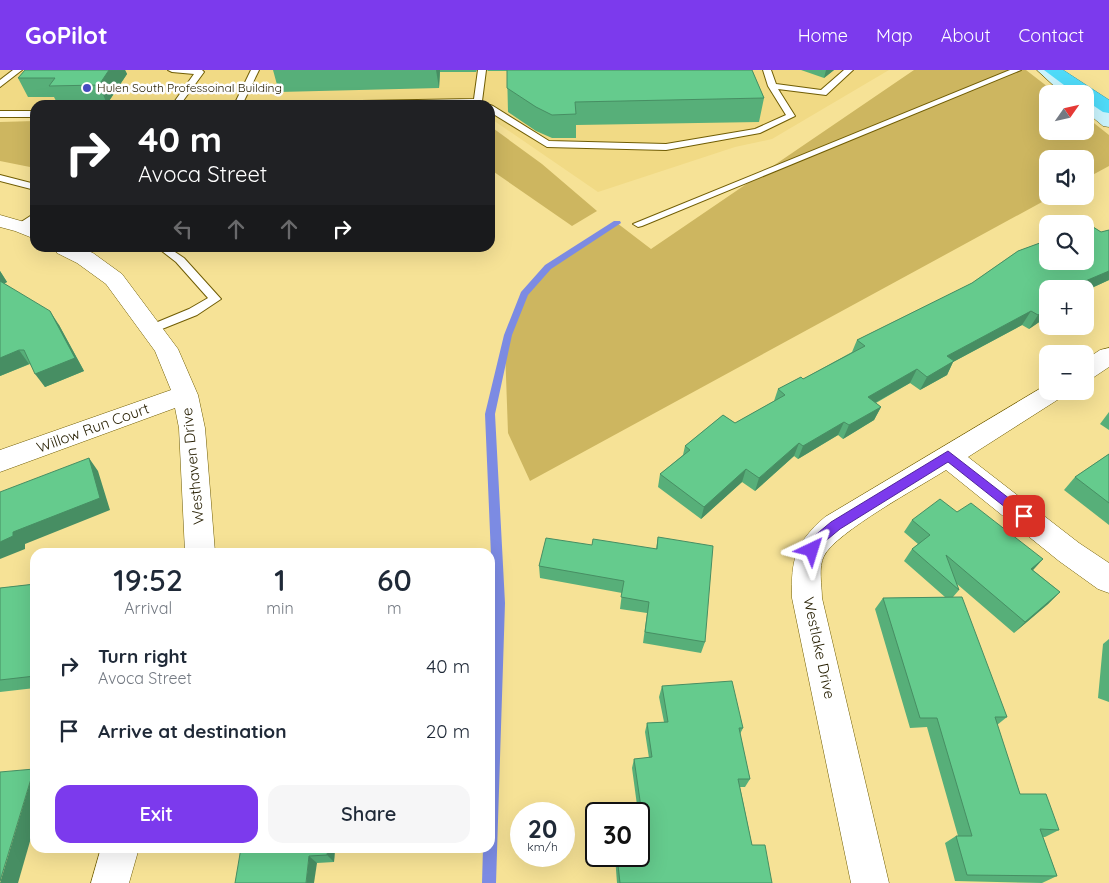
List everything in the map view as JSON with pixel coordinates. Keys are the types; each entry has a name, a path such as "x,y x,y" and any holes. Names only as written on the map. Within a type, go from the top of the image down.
{"highway":[{"path":"1052,70 1109,108"}],"main road":[{"path":"1045,70 1063,85"},
{"path":"1094,110 1109,122"}],"street":[{"path":"0,221 30,225"},
{"name":"Westhaven Drive","path":"72,252 85,258 114,280 166,349 185,395 195,461 200,548"},
{"path":"1094,365 1109,356"},
{"name":"Willow Run Court","path":"0,461 185,395"},
{"name":"Westlake Drive","path":"870,883 807,598 806,559 818,541 836,525 1039,400"},
{"path":"948,456 1069,552 1109,580"},
{"path":"110,883 119,853"}],"lane":[{"path":"0,84 18,70"},
{"path":"172,70 200,72 180,100"},
{"path":"240,100 255,70"},
{"path":"482,70 482,100"},
{"path":"495,111 547,144 666,147 757,131 791,116 772,86 767,70"},
{"path":"772,86 822,93 849,70"},
{"path":"638,224 1017,70"},
{"path":"0,114 30,114"},
{"path":"0,178 30,186"},
{"path":"152,329 193,312 215,299 180,260 169,252"}],"shaded area":[{"path":"0,70 889,70 772,139 735,147 598,192 495,121 495,100 30,100 30,117 0,118"},
{"path":"914,70 1026,70 1045,85 1039,85 1039,140 1094,140 1094,123 1109,135 1109,166 1094,174 1094,150 1039,150 1039,204 530,481 508,433 505,348 522,298 548,267 617,223 651,249"},
{"path":"30,121 30,167 0,161 0,122"},
{"path":"495,130 542,164 597,211 572,226 495,173"}],"building":[{"path":"25,70 109,70 99,85 49,86 55,78 18,78"},
{"path":"507,70 752,70 764,98 575,102 576,114 552,115 507,88"},
{"path":"1094,228 1101,232 1109,230 1109,271 1088,280 1039,280 1039,314 1031,311 947,356 954,361 927,377 917,369 868,397 881,407 849,425 844,422 803,446 799,443 759,478 746,469 704,507 660,474 690,450 685,446 723,415 735,423 785,395 778,389 801,377 803,379 865,346 857,340 972,283 1018,251 1039,243 1039,270 1094,270"},
{"path":"0,281 50,311 75,358 35,374 24,350 19,350 0,358"},
{"path":"1109,454 1109,503 1075,477"},
{"path":"89,458 100,498 13,532 13,536 0,542 0,492"},
{"path":"940,499 957,512 971,503 1043,559 1031,569 1060,592 1025,622 946,555 959,590 912,549 930,535 912,520"},
{"path":"658,537 713,546 705,642 645,632 649,602 621,597 624,581 539,566 546,538 592,545 593,539 657,549"},
{"path":"30,585 30,677 0,680 0,588"},
{"path":"962,597 1007,717 995,717 1020,794 1046,794 1059,830 1040,829 1057,876 967,875 956,836 972,836 937,718 920,718 883,598"},
{"path":"732,681 743,728 739,728 750,779 738,779 752,845 765,845 772,883 620,883 618,867 650,867 650,802 640,802 634,759 652,757 647,723 668,722 662,686"},
{"path":"30,769 30,782 0,881 0,772"},
{"path":"240,853 327,853 327,855 309,856 306,883 235,883"}],"waterway":[{"path":"495,715 499,603 490,414 508,335 524,294 548,267 617,223"},
{"path":"489,883 490,853"}],"place":[{"name":"Hulen South Professoinal Building","path":"87,88"}],"route":[{"path":"812,550 818,541 836,525 948,456 1024,516"}]}
